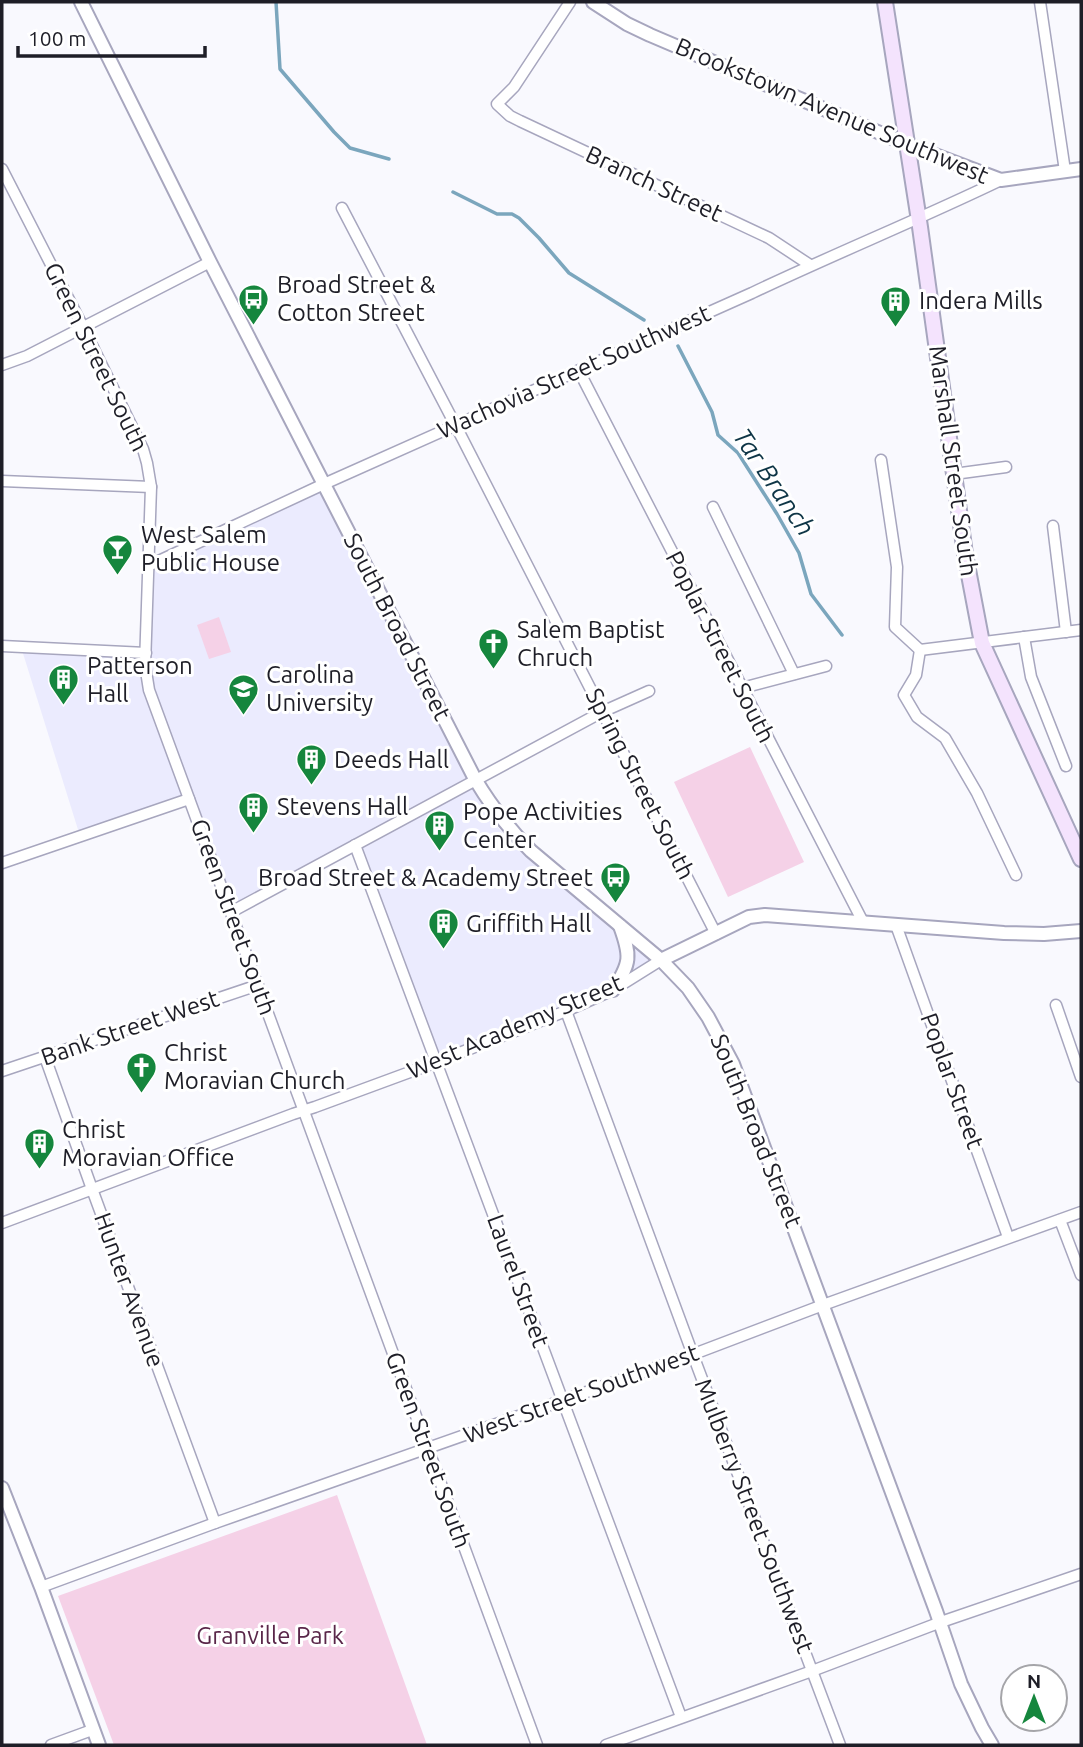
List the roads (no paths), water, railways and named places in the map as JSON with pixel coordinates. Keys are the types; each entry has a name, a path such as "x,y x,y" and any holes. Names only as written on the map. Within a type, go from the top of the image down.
{"main road":[{"name":"Marshall Street South","path":"885,2 919,219 965,554 982,643 1081,859"}],"street":[{"name":"South Broad Street","path":"81,2 210,262 475,779 492,807 531,851 661,960 688,988 708,1017 733,1064 961,1684 992,1745"},
{"name":"Branch Street","path":"570,2 514,87 497,104 520,121 769,238 810,265"},
{"name":"Brookstown Avenue Southwest","path":"593,2 650,35 906,144 1000,180 1081,169"},
{"path":"1040,2 1065,171"},
{"name":"Green Street South","path":"2,169 143,449 151,487 146,653 149,690 537,1745"},
{"name":"Wachovia Street Southwest","path":"148,566 1000,180"},
{"name":"Spring Street South","path":"342,208 716,934"},
{"path":"2,365 27,356 210,262"},
{"name":"Poplar Street South","path":"579,371 863,922"},
{"path":"881,460 897,567 895,627 920,650 1081,630"},
{"path":"954,474 1006,467"},
{"path":"2,481 151,487"},
{"path":"713,507 794,674"},
{"path":"1053,526 1066,632"},
{"path":"1024,637 1031,677 1066,766"},
{"path":"2,646 146,653"},
{"path":"920,650 916,675 904,695 917,717 945,738 962,764 1016,875"},
{"path":"741,688 826,666"},
{"path":"231,912 475,779 602,712 649,691"},
{"path":"2,863 189,799"},
{"name":"Laurel Street","path":"355,845 681,1717"},
{"name":"West Academy Street","path":"2,1223 437,1062 566,1011 613,990 661,960 749,917 765,915 1004,933 1044,934 1081,930"},
{"name":"Poplar Street","path":"896,925 1008,1237"},
{"path":"613,990 624,974 628,956 620,926"},
{"name":"Bank Street West","path":"2,1071 257,985"},
{"path":"1056,1005 1081,1077"},
{"name":"Mulberry Street Southwest","path":"566,1011 840,1745"},
{"name":"Hunter Avenue","path":"45,1057 215,1523"},
{"name":"West Street Southwest","path":"41,1587 693,1355 1081,1212"},
{"path":"1060,1220 1081,1276"},
{"path":"2,1488 99,1745"},
{"path":"606,1745 940,1622 1081,1574"},
{"path":"51,1745 92,1730"}],"waterway":[{"name":"Tar Branch","path":"276,2 280,69 350,148 389,159"},
{"name":"Tar Branch","path":"453,192 497,214 512,214 519,218 569,273 644,320"},
{"name":"Tar Branch","path":"678,346 712,412 718,435 738,453 777,514 799,553 811,594 842,635"}],"place":[{"name":"Broad Street & Cotton Street","path":"254,326"},
{"name":"Indera Mills","path":"896,328"},
{"name":"West Salem Public House","path":"118,576"},
{"name":"Salem Baptist Chruch","path":"494,671"},
{"name":"Patterson Hall","path":"64,707"},
{"name":"Carolina University","path":"243,716"},
{"name":"Deeds Hall","path":"311,787"},
{"name":"Stevens Hall","path":"254,834"},
{"name":"Pope Activities Center","path":"440,853"},
{"name":"Broad Street & Academy Street","path":"616,905"},
{"name":"Griffith Hall","path":"443,951"},
{"name":"Christ Moravian Church","path":"141,1094"},
{"name":"Christ Moravian Office","path":"39,1171"}],"park label":[{"name":"Granville Park","path":"270,1636"}]}
